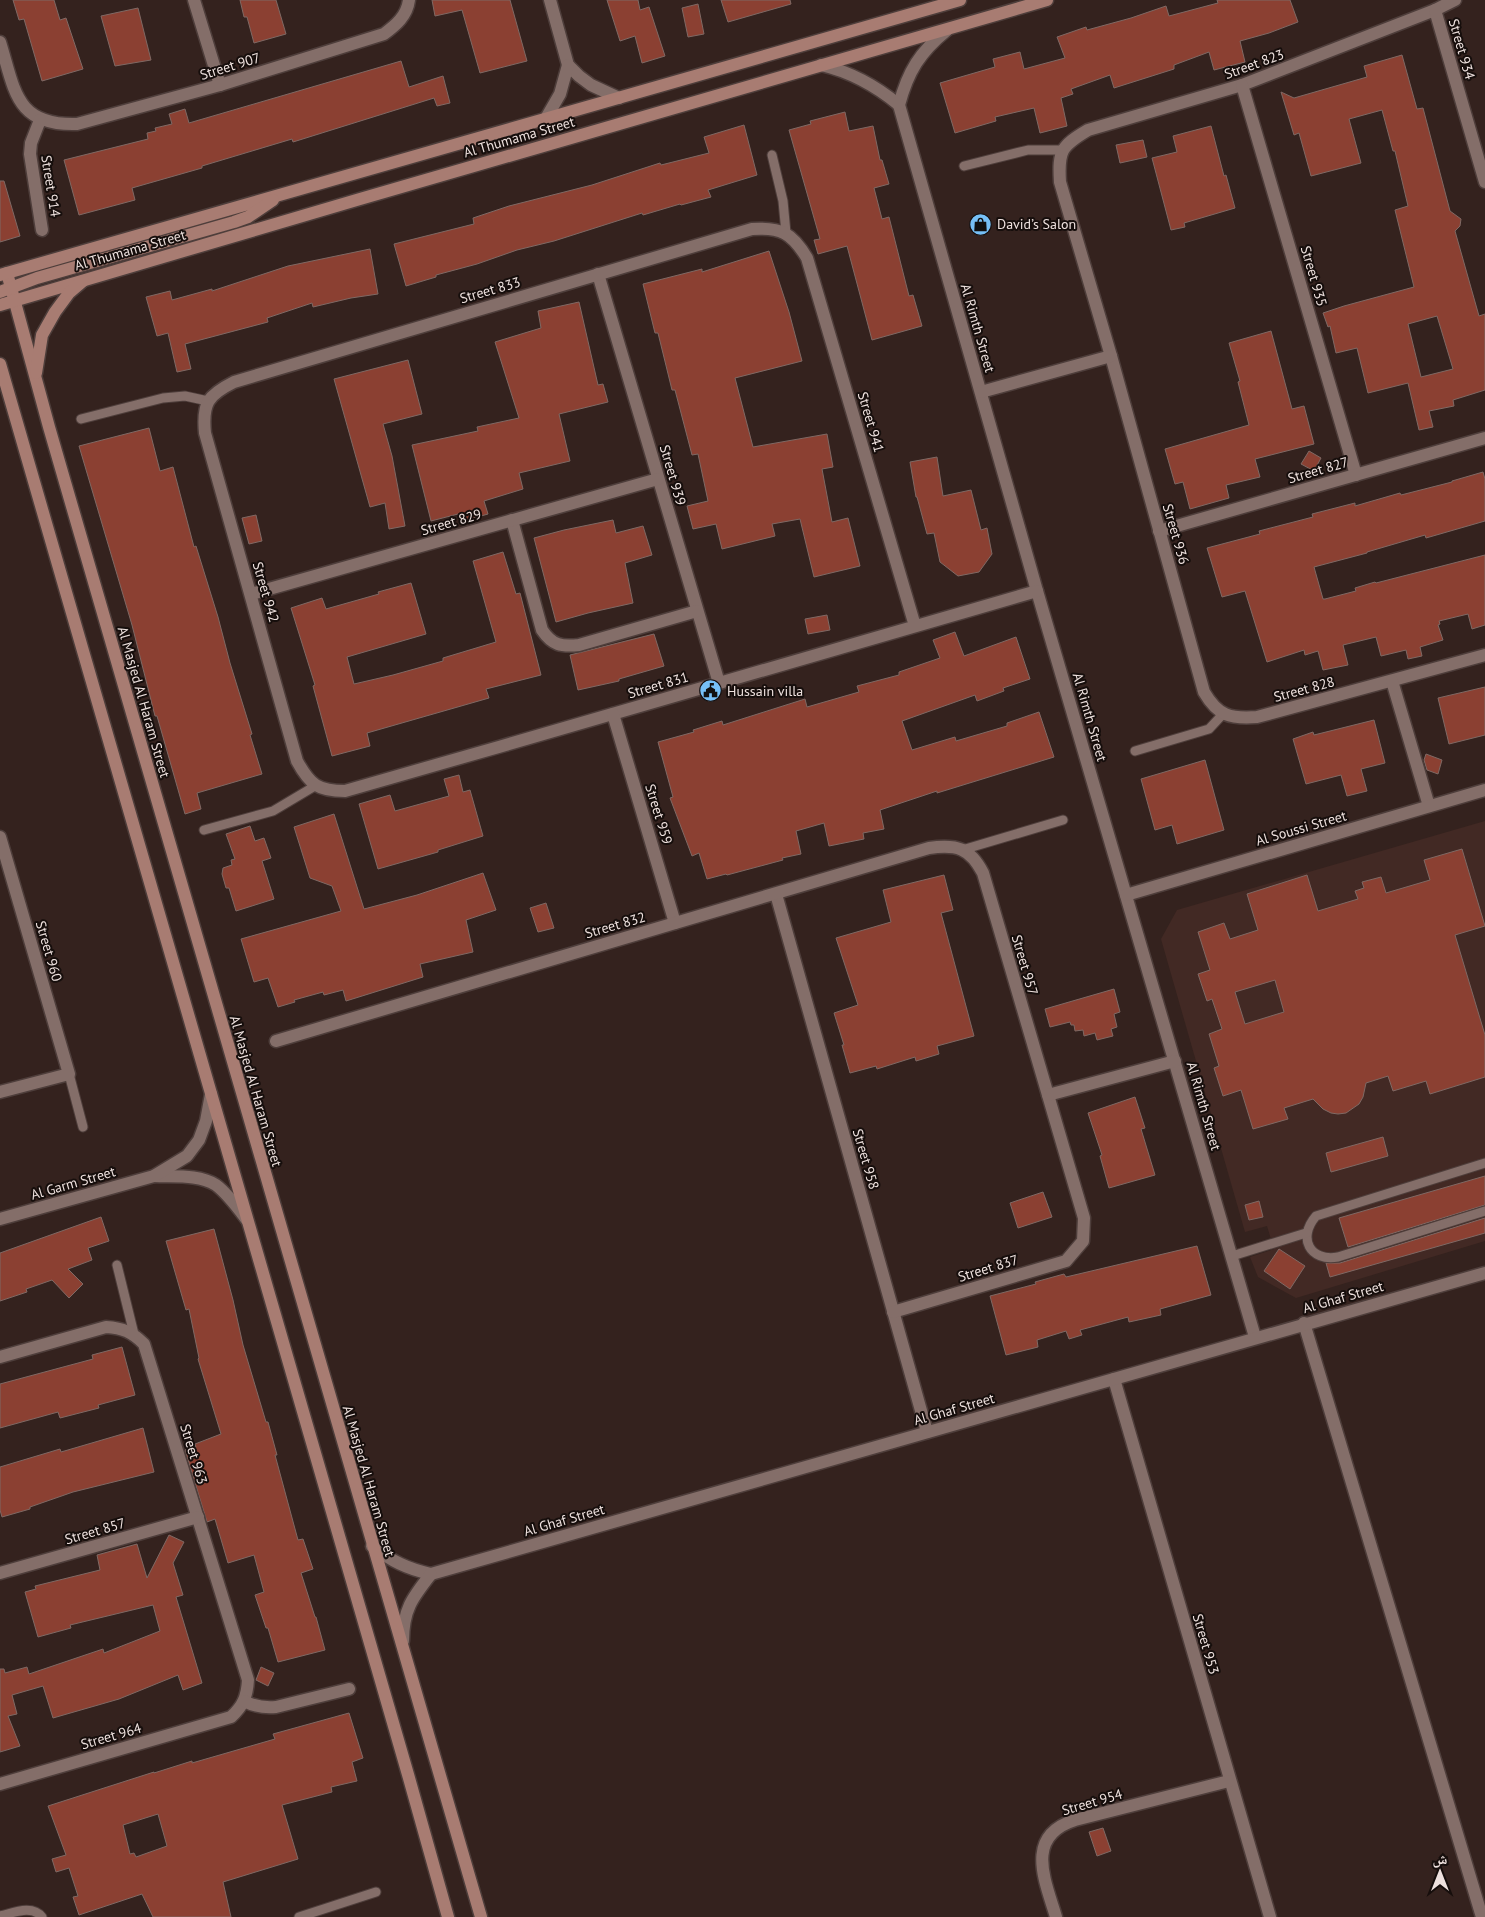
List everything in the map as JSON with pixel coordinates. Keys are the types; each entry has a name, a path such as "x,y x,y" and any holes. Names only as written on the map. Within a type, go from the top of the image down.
{"street":[{"path":"194,0 220,85"},
{"name":"Street 907","path":"40,120 58,125 77,124 220,85 384,34 400,22 409,0"},
{"path":"550,0 568,65 591,86 619,98"},
{"name":"Al Thumama Street","path":"3,274 960,0"},
{"name":"Al Thumama Street","path":"0,305 87,278 1047,0"},
{"name":"Street 823","path":"1062,150 1073,139 1088,130 1242,85 1435,10 1455,0"},
{"name":"Street 934","path":"1435,10 1485,182"},
{"path":"821,65 842,70 865,80 882,90 899,105 905,83 915,62 947,30"},
{"path":"0,42 17,96 26,110 40,120"},
{"path":"545,120 560,94 568,65"},
{"name":"Street 935","path":"1242,85 1356,475"},
{"name":"Al Rimth Street","path":"899,105 1255,1338"},
{"name":"Street 914","path":"40,120 31,143 30,154 42,230"},
{"name":"Street 936","path":"1062,150 1059,164 1060,182 1111,356 1204,692 1212,705 1222,714"},
{"path":"5,289 37,278 234,222 260,210 278,196"},
{"name":"Street 833","path":"208,401 219,390 234,382 752,229 770,228 786,233"},
{"name":"Street 941","path":"786,233 798,242 807,258 915,626"},
{"name":"Al Masjed Al Haram Street","path":"3,274 5,289 14,301 480,1917"},
{"name":"Street 939","path":"598,274 719,683"},
{"path":"35,378 42,335 55,312 69,293 87,278"},
{"path":"981,392 1111,356"},
{"path":"0,364 3,382 249,1222 448,1917"},
{"name":"Street 942","path":"208,401 203,416 205,433 297,761 306,777 315,786"},
{"name":"Street 827","path":"1159,531 1485,438"},
{"name":"Street 829","path":"251,594 658,479"},
{"path":"512,520 542,630 548,639 555,644 566,646 579,645 697,611"},
{"name":"Street 831","path":"315,786 329,791 345,791 1038,591"},
{"name":"Street 828","path":"1222,714 1239,718 1257,717 1485,655"},
{"path":"1392,681 1429,806"},
{"name":"Street 959","path":"613,714 675,923"},
{"name":"Al Soussi Street","path":"1126,895 1485,790"},
{"name":"Street 960","path":"0,837 69,1074"},
{"name":"Street 832","path":"276,1041 929,848 947,845 962,850"},
{"name":"Street 957","path":"962,850 976,859 983,873 1084,1218 1083,1241"},
{"name":"Street 958","path":"776,894 927,1432"},
{"path":"1048,1095 1175,1061"},
{"path":"0,1092 69,1074"},
{"name":"Al Garm Street","path":"0,1219 154,1176 187,1156 199,1140 206,1120 211,1094"},
{"name":"Al Garm Street","path":"154,1176 194,1178 215,1185 232,1201 249,1222"},
{"name":"Street 837","path":"893,1312 1066,1261 1083,1241"},
{"name":"Al Ghaf Street","path":"431,1574 1304,1323 1485,1273"},
{"path":"1304,1323 1482,1917"},
{"path":"0,1357 106,1327 121,1328 134,1334"},
{"name":"Street 963","path":"134,1334 144,1344 248,1680 244,1701"},
{"name":"Street 953","path":"1114,1379 1229,1781 1270,1917"},
{"name":"Street 857","path":"0,1573 198,1518"},
{"path":"372,1546 389,1560 410,1569 431,1574 413,1596 403,1622 402,1650"},
{"path":"244,1701 259,1706 276,1707 349,1689"},
{"name":"Street 964","path":"0,1784 230,1717 239,1710 244,1701"},
{"name":"Street 954","path":"1056,1917 1042,1870 1041,1859 1043,1848 1055,1830 1075,1820 1229,1781"}],"lane":[{"path":"964,166 1028,150 1062,150"},
{"path":"772,155 783,201 786,233"},
{"path":"81,419 163,398 185,396 208,401"},
{"path":"1136,751 1209,729 1222,714"},
{"path":"204,830 273,811 315,786"},
{"path":"962,850 1063,820"},
{"path":"69,1074 83,1127"},
{"path":"1485,1163 1325,1212 1316,1216 1309,1223 1306,1233 1307,1242 1312,1251 1319,1256 1338,1257 1485,1211"},
{"path":"1232,1256 1306,1233"},
{"path":"117,1266 134,1334"},
{"path":"299,1917 376,1892"},
{"path":"0,1916 24,1910 33,1910 42,1917"}],"shaded area":[{"path":"1485,821 1485,1241 1296,1298 1258,1277 1250,1257 1274,1249 1267,1226 1245,1232 1161,939 1177,910"}],"building":[{"path":"13,0 54,0 60,20 66,18 83,69 42,81 24,19 19,20"},
{"path":"240,0 276,0 286,34 254,43"},
{"path":"432,0 510,0 527,61 480,73 462,10 435,16"},
{"path":"607,0 638,0 640,10 649,7 665,56 642,63 635,36 620,41"},
{"path":"721,0 790,0 791,4 728,22"},
{"path":"1217,0 1290,0 1298,22 1240,41 1245,62 1214,70 1209,52 1174,65 1174,69 1114,88 1110,75 1071,89 1073,94 1061,98 1067,126 1040,133 1034,108 995,117 996,121 955,133 940,83 995,67 993,59 1020,52 1024,69 1065,58 1057,37 1086,27 1087,30 1131,18 1166,6 1169,16 1218,3"},
{"path":"698,4 704,34 688,37 682,8"},
{"path":"138,8 151,60 115,66 101,16"},
{"path":"1402,55 1417,109 1423,108 1450,211 1461,219 1460,226 1455,231 1479,316 1485,314 1485,390 1453,400 1454,406 1429,411 1433,427 1419,430 1408,383 1368,393 1357,348 1336,353 1330,326 1328,327 1323,313 1414,287 1395,210 1408,206 1395,151 1393,151 1382,110 1349,119 1361,163 1311,176 1299,133 1294,135 1281,92 1294,98 1367,77 1364,66","holes":["1437,316 1453,369 1421,377 1408,324"]},
{"path":"401,61 409,87 443,76 450,103 437,106 434,98 293,142 292,139 202,166 202,168 132,188 135,200 79,215 64,160 148,139 147,133 156,131 155,128 172,124 169,114 185,109 189,123"},
{"path":"845,112 849,131 873,126 880,160 882,160 889,184 874,188 882,219 889,217 909,296 913,295 922,326 872,340 847,246 818,254 814,240 820,239 789,130 811,124 810,121"},
{"path":"744,125 757,175 708,190 711,197 643,215 642,213 436,275 436,277 406,286 394,244 474,224 473,218 509,206 592,185 660,163 661,165 709,153 704,137"},
{"path":"1211,126 1224,176 1226,175 1235,208 1184,223 1185,227 1171,230 1152,158 1177,152 1173,136"},
{"path":"1143,140 1147,157 1120,163 1116,145"},
{"path":"0,181 4,181 20,236 0,242"},
{"path":"370,249 378,294 313,307 312,303 267,318 268,322 185,344 191,369 177,372 168,333 157,336 146,297 170,291 172,300 212,289 212,291 288,266"},
{"path":"769,251 789,312 802,361 735,378 753,447 827,434 833,467 822,469 832,522 848,518 860,566 814,577 800,519 772,524 775,536 722,549 716,524 693,529 687,506 708,501 698,454 692,455 675,390 672,390 658,333 655,333 643,284 702,269 702,272"},
{"path":"579,302 598,385 603,384 608,402 559,414 570,461 519,473 523,489 484,501 488,514 460,522 458,514 431,521 412,445 478,431 477,427 519,418 495,342 541,328 538,311"},
{"path":"1271,331 1292,409 1304,406 1314,444 1255,459 1260,477 1226,485 1229,498 1190,509 1183,482 1175,484 1165,449 1249,425 1238,382 1240,381 1229,343"},
{"path":"408,360 422,414 383,424 392,456 405,526 389,529 385,503 370,507 334,379"},
{"path":"149,428 160,471 173,467 194,547 196,546 218,617 262,774 197,793 201,809 185,814 157,716 155,716 132,625 79,446"},
{"path":"1309,451 1321,458 1314,471 1301,464"},
{"path":"937,457 943,496 971,490 981,530 987,528 992,554 979,572 958,576 940,562 934,533 927,534 916,497 910,462"},
{"path":"1483,472 1485,479 1485,521 1426,538 1425,535 1314,567 1323,599 1325,599 1356,591 1355,588 1375,582 1485,555 1485,625 1472,629 1468,614 1439,621 1440,624 1438,625 1443,640 1420,647 1422,656 1408,659 1406,650 1381,656 1376,637 1343,645 1348,665 1323,670 1318,651 1305,655 1304,650 1267,662 1245,591 1222,597 1207,548 1260,534 1259,531 1313,517 1312,514 1355,503 1355,506 1400,493 1401,495"},
{"path":"256,515 262,541 249,544 242,518"},
{"path":"613,520 616,533 643,526 652,555 625,563 633,603 556,622 534,538"},
{"path":"503,552 516,594 520,593 541,675 486,689 489,698 367,733 370,746 332,756 313,686 315,685 291,608 322,598 326,609 411,583 426,634 347,657 354,684 393,675 443,661 443,658 496,642 473,561"},
{"path":"827,615 830,630 808,634 805,619"},
{"path":"955,632 964,656 1016,637 1030,679 1003,688 1004,691 977,701 975,695 902,721 912,750 955,737 956,741 1007,726 1007,723 1039,712 1054,757 937,793 937,791 880,810 884,829 863,833 864,839 829,846 824,823 796,831 801,854 707,879 699,853 692,856 670,798 673,797 658,742 694,732 693,730 722,721 723,725 805,699 807,707 859,692 857,686 899,675 899,672 940,658 933,640"},
{"path":"654,634 664,666 619,679 619,681 578,690 570,655"},
{"path":"1485,687 1485,735 1449,744 1438,698"},
{"path":"1374,720 1385,763 1361,769 1367,791 1347,796 1341,775 1306,784 1293,739 1313,732 1314,735"},
{"path":"1426,754 1442,760 1438,774 1427,770 1424,760"},
{"path":"1205,760 1224,830 1177,844 1172,825 1155,830 1141,779"},
{"path":"459,775 463,792 470,790 483,836 438,850 438,852 378,869 359,804 390,795 395,811 449,796 444,779"},
{"path":"334,814 364,909 417,895 483,873 496,910 466,920 473,952 420,964 423,977 346,1001 343,990 324,995 323,992 294,1000 295,1002 278,1007 268,978 254,982 241,939 341,911 332,886 310,878 294,827"},
{"path":"250,826 255,841 264,838 271,858 262,861 274,899 236,911 229,888 226,888 222,874 223,868 232,865 231,860 235,859 226,834"},
{"path":"1462,849 1485,926 1455,935 1485,1035 1485,1077 1430,1094 1426,1081 1393,1091 1388,1076 1366,1083 1363,1097 1359,1104 1346,1113 1331,1113 1323,1109 1313,1099 1284,1108 1288,1119 1253,1129 1241,1090 1223,1096 1214,1068 1219,1066 1209,1034 1222,1029 1212,999 1207,1001 1198,974 1210,970 1198,932 1224,923 1230,939 1258,930 1247,894 1307,875 1318,911 1358,899 1355,891 1364,888 1362,882 1381,877 1386,893 1430,880 1424,860","holes":["1275,980 1284,1012 1245,1024 1235,992"]},
{"path":"944,875 953,910 941,913 974,1036 937,1046 939,1054 916,1061 915,1057 877,1069 876,1066 850,1073 834,1013 858,1005 836,938 891,922 883,890"},
{"path":"546,903 554,928 538,932 530,908"},
{"path":"1114,989 1120,1012 1114,1014 1117,1027 1111,1029 1113,1036 1097,1040 1095,1033 1084,1036 1083,1030 1075,1031 1074,1025 1071,1025 1070,1022 1050,1027 1045,1009"},
{"path":"1135,1097 1145,1128 1141,1129 1155,1175 1109,1188 1100,1156 1102,1155 1088,1113"},
{"path":"1383,1137 1388,1156 1331,1172 1326,1153"},
{"path":"1485,1176 1485,1205 1348,1247 1339,1218"},
{"path":"1043,1192 1052,1217 1018,1228 1010,1203"},
{"path":"1259,1201 1263,1217 1249,1220 1245,1205"},
{"path":"101,1217 109,1241 88,1248 92,1260 68,1269 83,1284 69,1298 52,1280 26,1289 27,1292 0,1301 0,1253"},
{"path":"1485,1218 1485,1233 1330,1277 1326,1263 1340,1263"},
{"path":"214,1229 243,1345 266,1422 268,1422 298,1540 303,1539 313,1569 301,1573 325,1650 278,1662 268,1628 266,1628 255,1595 264,1592 254,1555 228,1563 215,1519 207,1522 185,1450 196,1447 195,1444 221,1434 198,1359 189,1309 186,1310 166,1241"},
{"path":"1197,1246 1211,1295 1160,1309 1161,1315 1129,1322 1128,1317 1080,1330 1082,1335 1069,1339 1066,1331 1037,1340 1038,1347 1006,1355 990,1296 1036,1284 1035,1282 1064,1274 1066,1277"},
{"path":"1279,1249 1305,1266 1290,1289 1264,1271"},
{"path":"122,1347 135,1395 98,1405 99,1408 60,1418 58,1412 0,1428 0,1384 93,1359 92,1355"},
{"path":"143,1428 154,1472 73,1492 30,1507 30,1509 2,1517 0,1510 0,1467 60,1449 61,1452"},
{"path":"169,1535 184,1542 173,1563 183,1595 176,1597 202,1683 183,1690 178,1675 119,1699 53,1718 43,1686 12,1695 17,1714 8,1716 20,1746 0,1752 0,1669 4,1669 5,1673 27,1667 29,1674 103,1649 104,1653 160,1631 153,1605 70,1625 71,1628 38,1637 25,1592 36,1589 35,1586 100,1570 97,1555 137,1544 147,1578"},
{"path":"261,1667 274,1673 268,1686 256,1680"},
{"path":"349,1713 363,1758 352,1762 357,1781 331,1787 332,1792 282,1805 298,1859 223,1882 231,1917 153,1917 142,1894 79,1915 73,1897 78,1896 69,1868 56,1872 52,1859 66,1855 48,1806 154,1772 275,1739 273,1734","holes":["158,1814 167,1846 136,1857 134,1853 130,1854 123,1825"]},
{"path":"1103,1828 1111,1851 1097,1856 1089,1832"}],"place":[{"name":"David’s Salon","path":"981,224"},
{"name":"Hussain villa","path":"711,691"}]}
